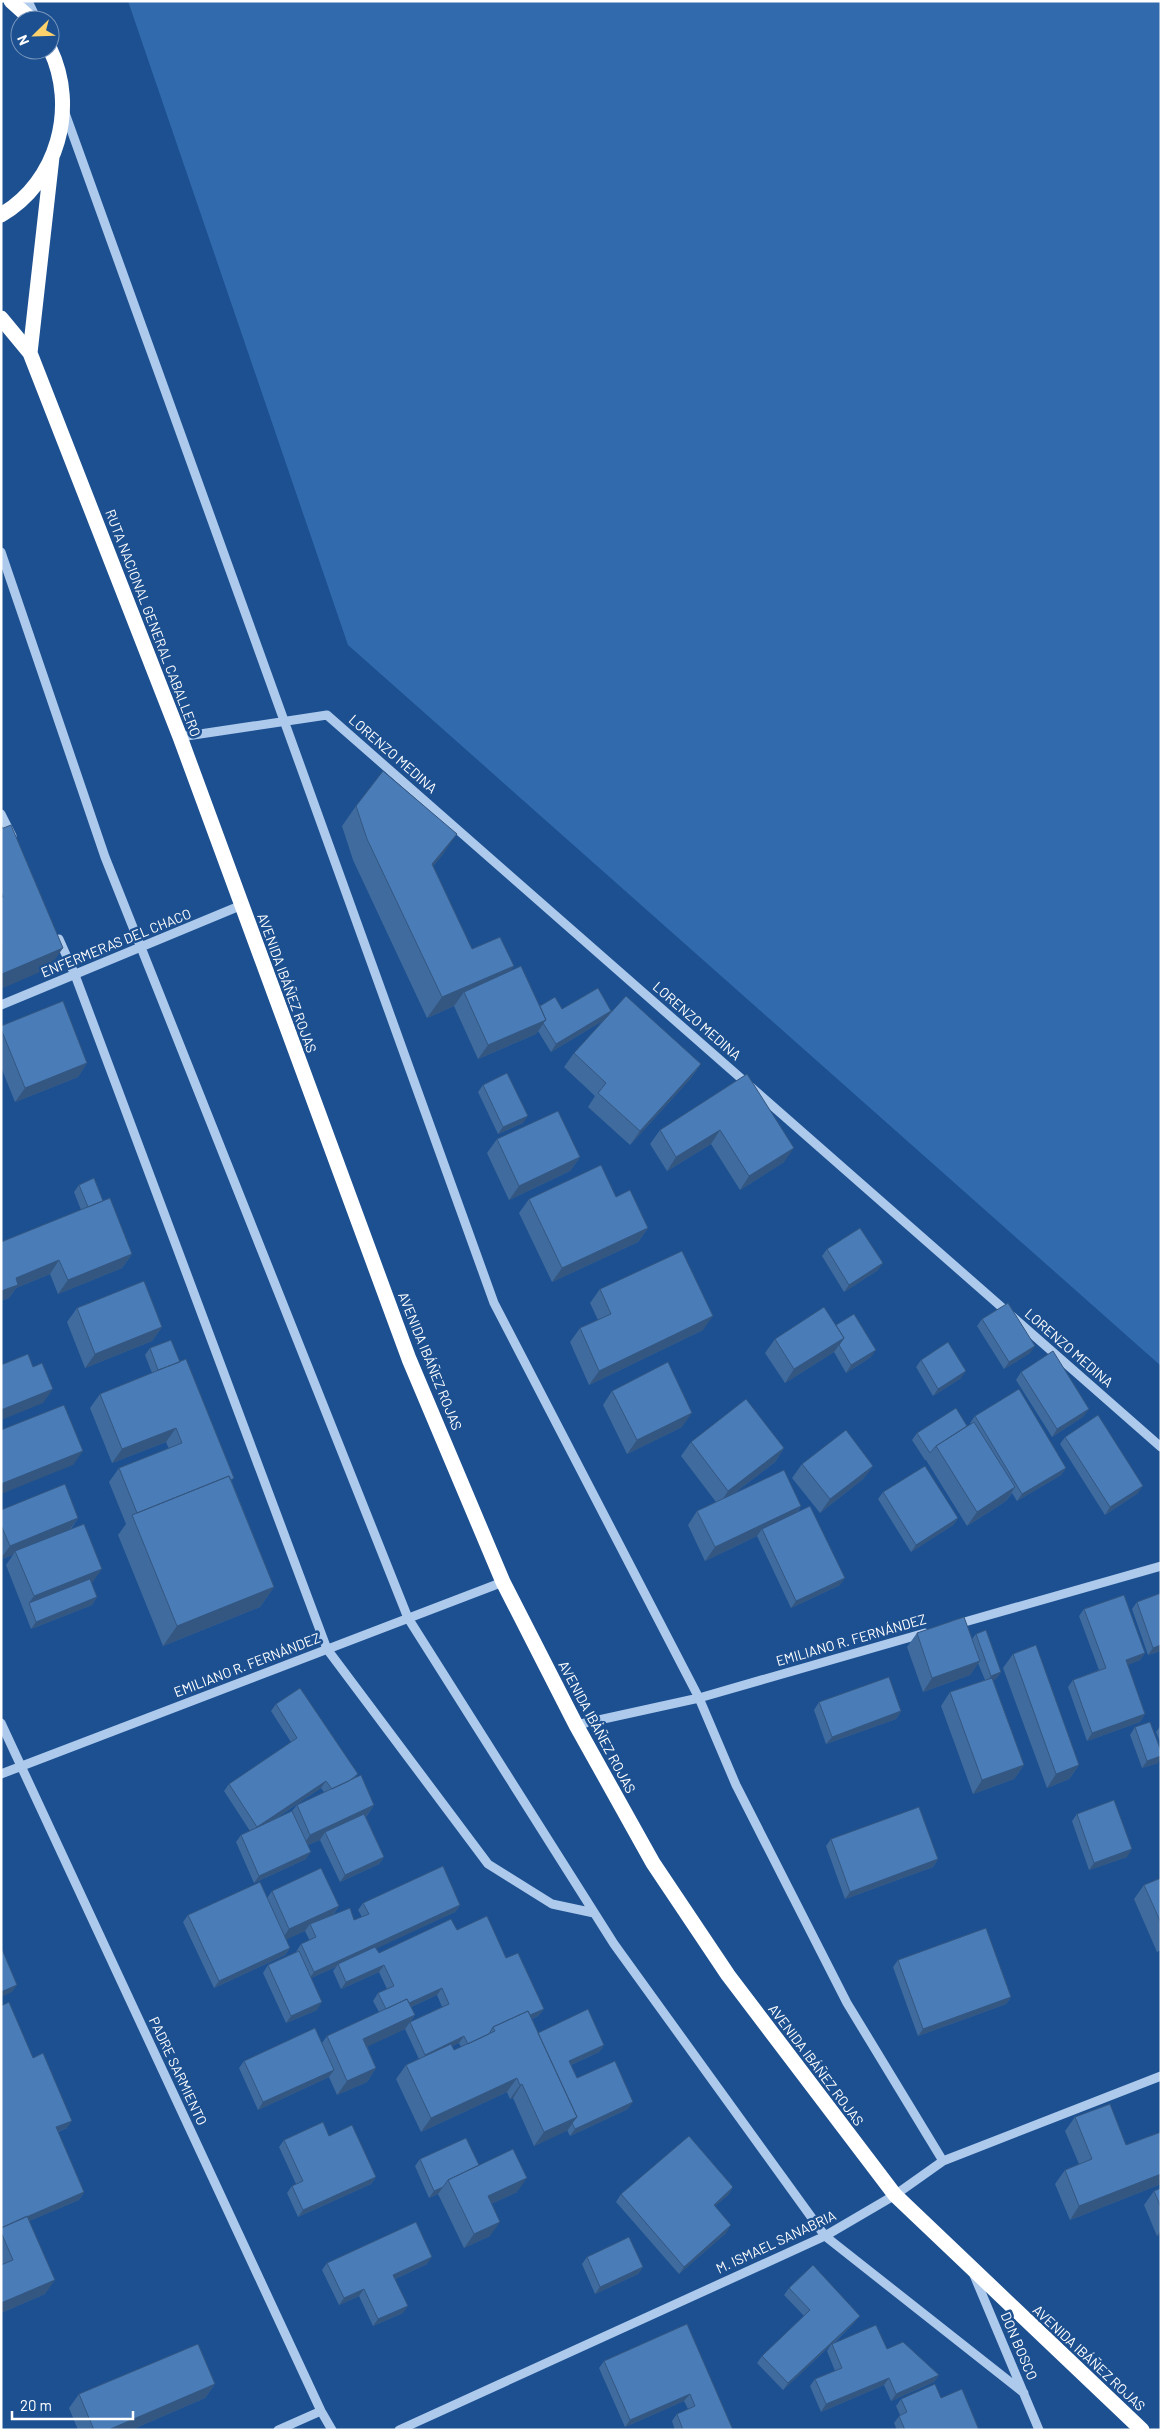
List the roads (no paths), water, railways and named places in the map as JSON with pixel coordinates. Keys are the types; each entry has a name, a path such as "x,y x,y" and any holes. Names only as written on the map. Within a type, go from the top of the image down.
{"highway":[{"path":"11,1 21,10"},
{"path":"1,215 23,198 40,179 52,158 60,134 64,109 62,83 54,60"},
{"name":"RUTA NACIONAL GENERAL CABALLERO","path":"30,353 52,158"},
{"name":"RUTA NACIONAL GENERAL CABALLERO","path":"1,318 30,353 180,737 242,905"},
{"name":"AVENIDA IBÁÑEZ ROJAS","path":"242,905 409,1358 503,1582 576,1725 654,1863 728,1975 895,2196 973,2272 1142,2430"}],"street":[{"path":"64,109 494,1303 699,1698 736,1785 847,2003 943,2161"},
{"path":"1,552 105,858 408,1618 614,1944 825,2236 1024,2393"},
{"name":"LORENZO MEDINA","path":"180,737 327,715 1161,1446"},
{"path":"1,814 18,850"},
{"name":"ENFERMERAS DEL CHACO","path":"1,1005 242,905"},
{"path":"55,930 75,975 326,1649 488,1864 552,1904 594,1913"},
{"name":"EMILIANO R. FERNÁNDEZ","path":"940,1629 1161,1566"},
{"name":"EMILIANO R. FERNÁNDEZ","path":"1,1774 503,1582"},
{"name":"EMILIANO R. FERNÁNDEZ","path":"576,1725 699,1698 930,1632"},
{"name":"PADRE SARMIENTO","path":"1,1723 321,2411 332,2430"},
{"name":"M. ISMAEL SANABRIA","path":"399,2430 825,2236 895,2196 943,2161 1161,2076"},
{"name":"DON BOSCO","path":"973,2272 1039,2430"},
{"path":"278,2430 321,2411"}]}
